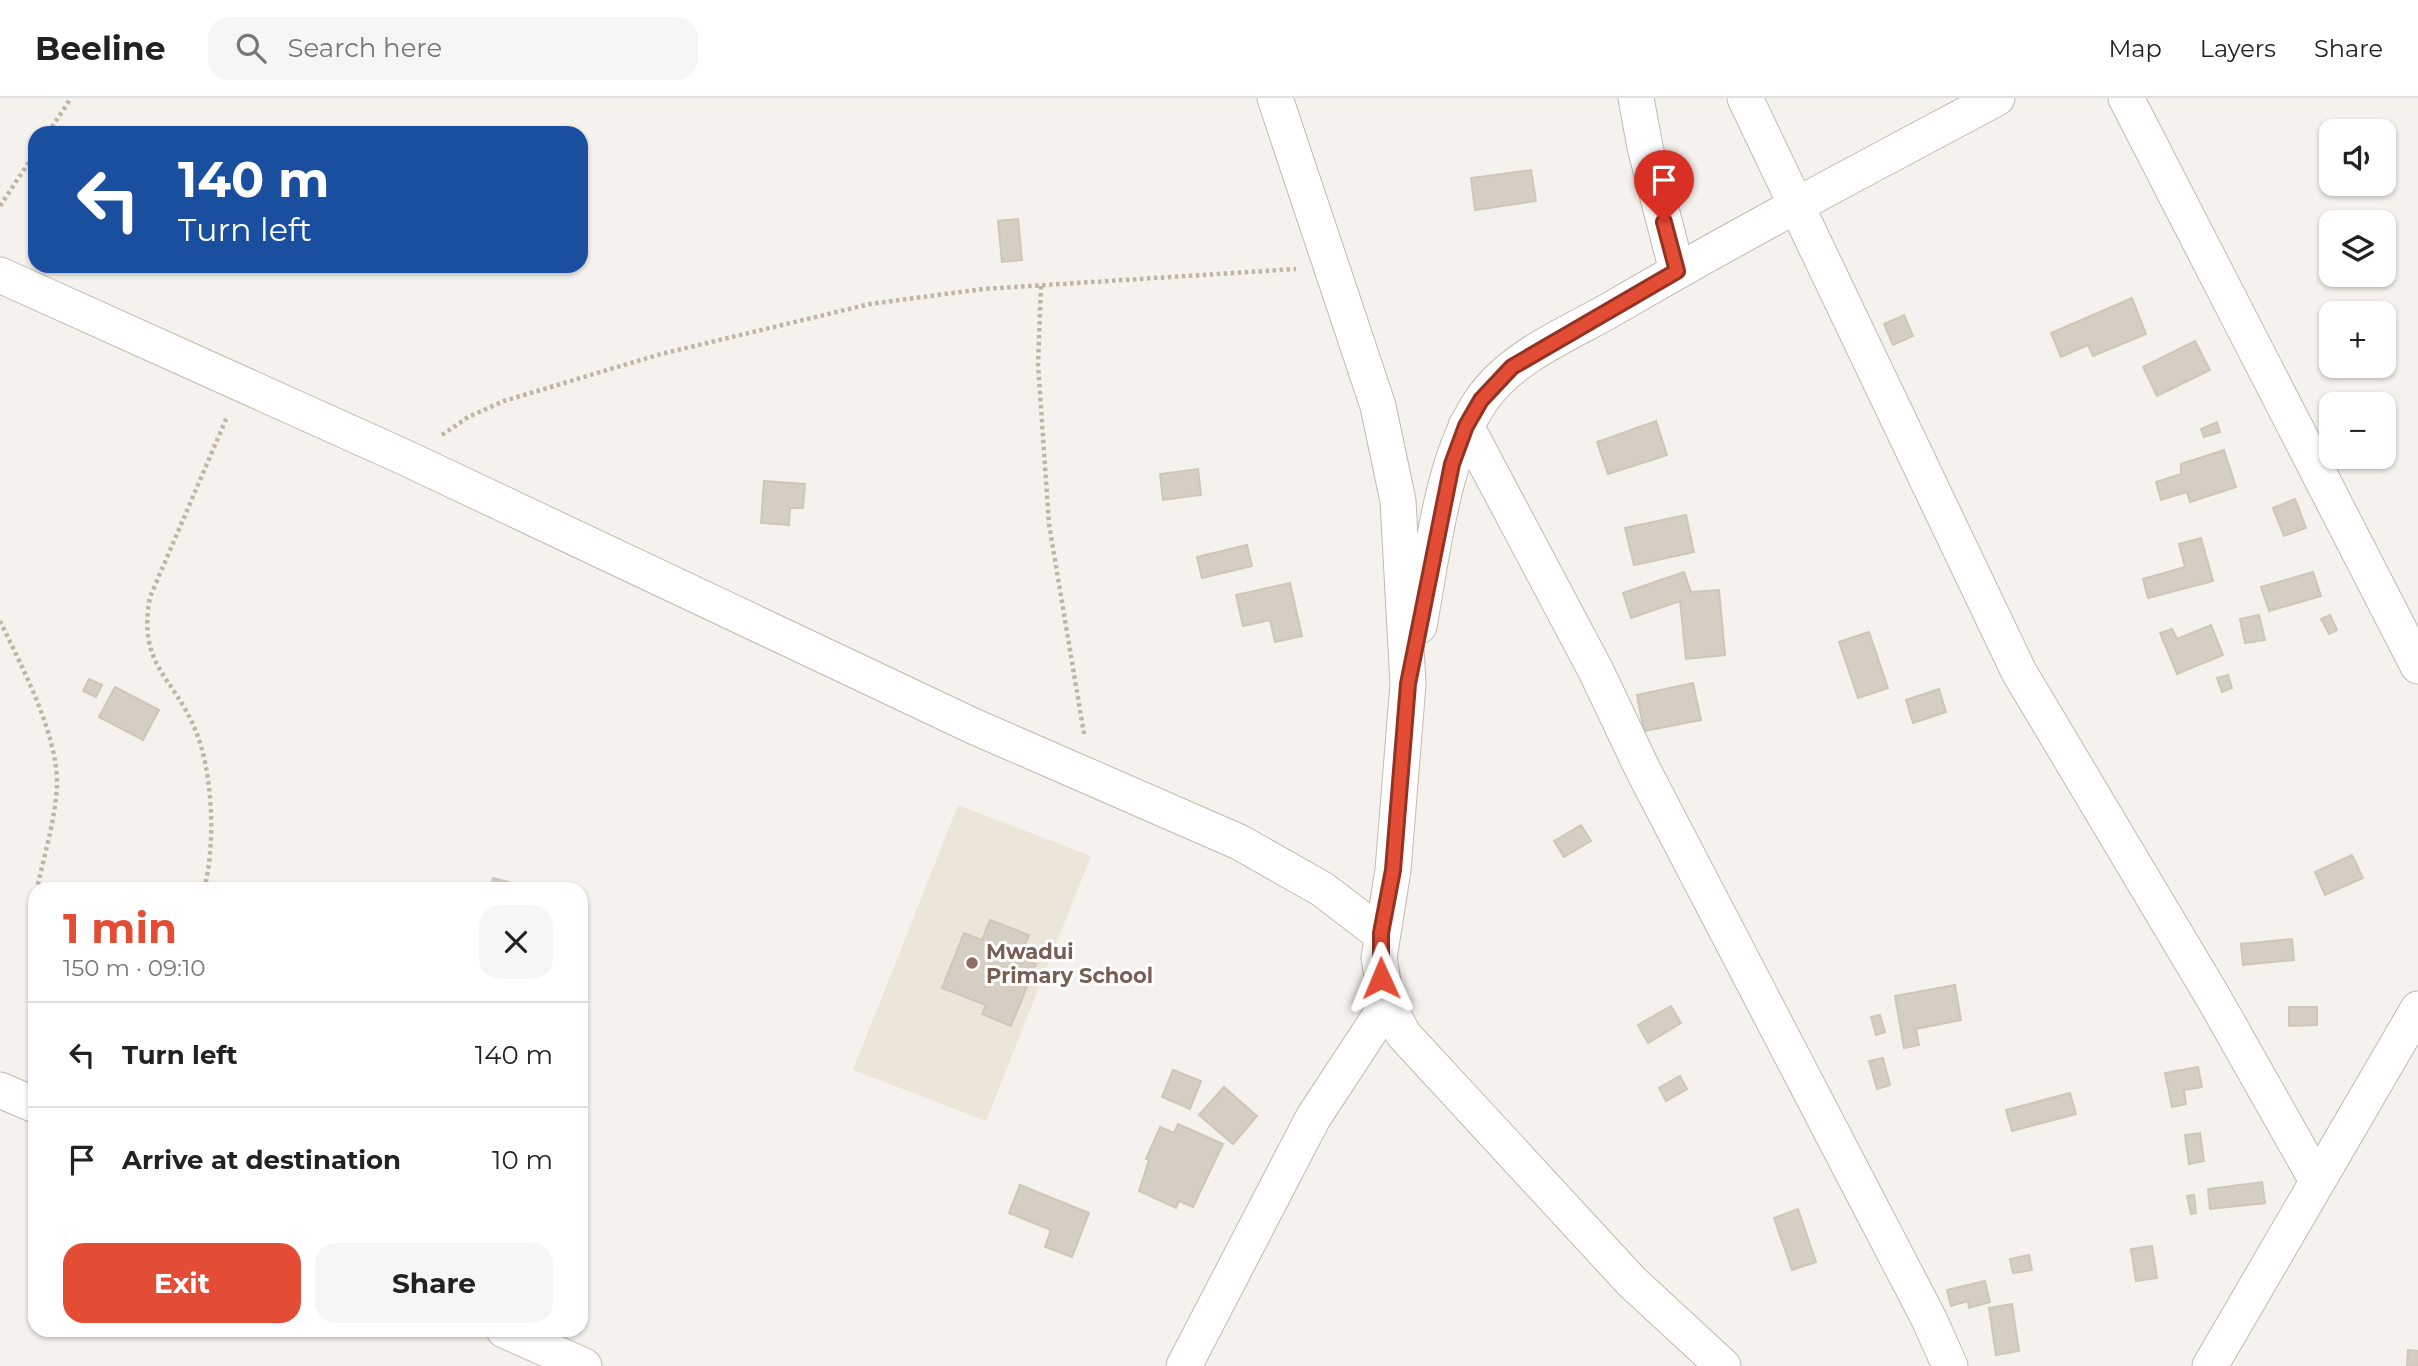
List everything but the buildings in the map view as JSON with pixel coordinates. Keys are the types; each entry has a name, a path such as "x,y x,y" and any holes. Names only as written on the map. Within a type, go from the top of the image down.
{"street":[{"path":"1275,98 1378,406 1391,462 1401,533 1408,684"},
{"path":"1636,98 1644,147 1677,271"},
{"path":"1745,98 2019,672 2213,997 2316,1179"},
{"path":"1723,1366 1622,1272 1405,1035 1387,1005 1381,978 1381,933 1393,870 1408,684 1449,476 1466,426 1481,400 1512,367 1677,271 1997,98"},
{"path":"2126,98 2418,666"},
{"path":"0,275 406,458 973,726 1239,842 1322,889 1381,933"},
{"path":"1466,426 1596,671 1643,771 1929,1319 1950,1366"},
{"path":"1184,1366 1313,1118 1387,1005"},
{"path":"2210,1366 2316,1179 2418,1009"},
{"path":"0,1090 28,1102"},
{"path":"520,1337 584,1366"}],"path":[{"path":"53,126 71,98"},
{"path":"0,206 28,164"},
{"path":"406,458 481,410 661,354 870,304 984,289 1180,274 1332,267"},
{"path":"1041,286 1038,365 1049,524 1090,776"},
{"path":"205,882 209,864 209,800 201,746 194,726 153,661 148,642 147,615 150,597 240,385"},
{"path":"0,621 50,736 55,762 56,795 38,882"}],"shaded area":[{"name":"Mwadui Primary School","path":"958,805 1091,856 986,1121 853,1070"}],"place":[{"name":"Mwadui Primary School","path":"972,963"}],"route":[{"path":"1381,978 1381,933 1393,870 1408,684 1452,464 1466,426 1481,400 1512,367 1677,271 1664,222"}]}
